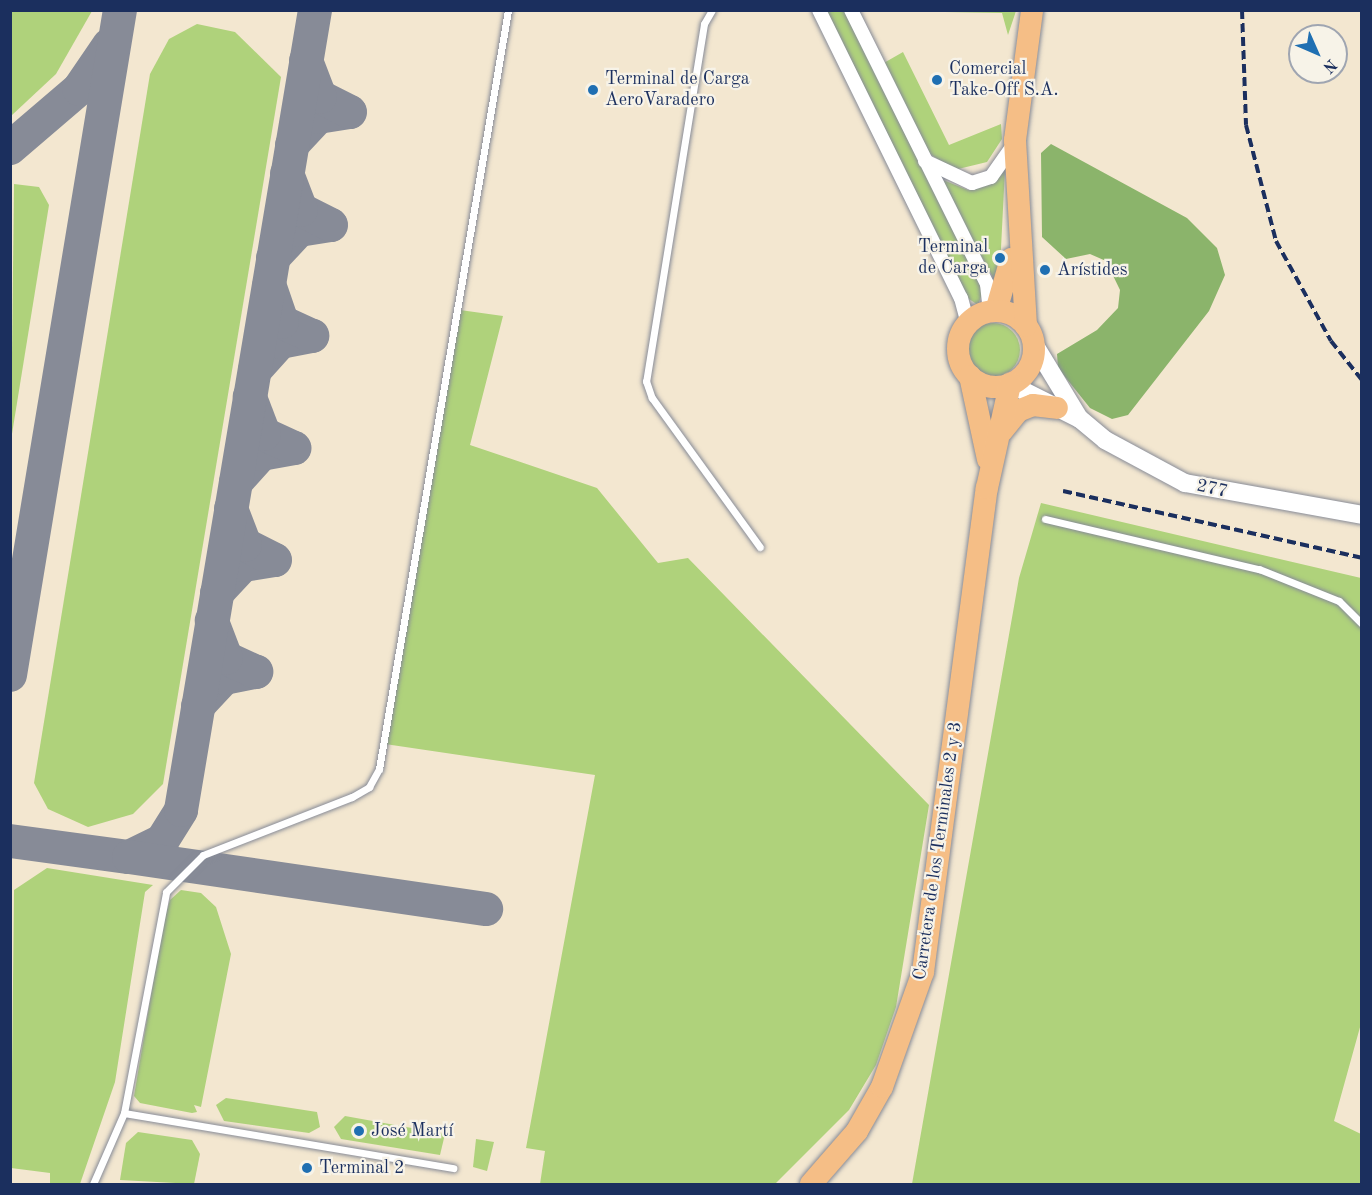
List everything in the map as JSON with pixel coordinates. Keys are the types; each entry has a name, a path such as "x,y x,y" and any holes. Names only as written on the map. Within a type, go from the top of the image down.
{"main road":[{"path":"1017,213 1005,292 993,311 968,324 959,352 970,376 984,385 1010,384 1029,368 1030,335 1017,213 1015,140 1032,10"},
{"path":"993,311 1030,335"},
{"name":"Carretera de los Terminales 2 y 3","path":"970,376 988,449 987,488"},
{"name":"Carretera de los Terminales 2 y 3","path":"811,1185 856,1131 882,1087 923,972 987,488 1010,384"},
{"path":"999,438 1018,411 1033,405 1057,408"}],"street":[{"path":"819,10 961,298 968,324"},
{"path":"850,10 987,284 993,311"},
{"path":"923,160 972,183 991,177 1015,140"},
{"name":"277","path":"1030,335 1080,419"},
{"name":"277","path":"1010,384 1080,419 1105,441 1185,483 1362,515"}],"lane":[{"path":"93,1185 124,1113 166,892 178,875 221,846 362,792 379,769 508,10"},
{"path":"712,10 704,24 646,381 652,398 760,547"},
{"path":"1045,519 1259,569 1340,601 1362,624"},
{"path":"124,1113 453,1168"}],"green space":[{"path":"11,10 92,11 56,74 11,116"},
{"path":"824,11 845,11 983,291 978,305 969,299"},
{"path":"887,11 1016,11 1008,35 1002,13"},
{"path":"197,24 235,32 281,77 163,784 133,814 88,827 48,809 34,783 150,74 169,39"},
{"path":"903,52 949,145 1001,124 1002,139 987,162 954,170 924,150 882,64"},
{"path":"1051,144 1187,218 1217,248 1225,275 1209,311 1128,415 1112,419 1090,408 1058,368 1057,354 1097,330 1118,308 1120,290 1106,261 1090,254 1066,259 1042,237 1041,153"},
{"path":"1005,169 999,288 938,178 968,190 992,182"},
{"path":"14,184 39,187 49,205 11,440"},
{"path":"460,310 503,316 470,445 597,488 658,563 688,558 929,805 896,1007 876,1065 849,1110 775,1184 540,1184 545,1151 526,1148 595,775 385,744"},
{"path":"993,323 1003,325 1012,331 1018,340 1020,350 1018,360 1012,369 1003,375 993,377 983,375 974,369 968,360 966,350 968,340 974,331 983,325"},
{"path":"1041,503 1361,578 1362,1020 1334,1121 1361,1134 1361,1184 912,1184 1019,578"},
{"path":"47,868 153,885 145,892 115,1082 80,1184 50,1184 50,1173 11,1168 14,890"},
{"path":"181,890 201,893 216,907 231,954 201,1107 194,1105 197,1112 192,1113 140,1103 134,1096 163,924 170,900"},
{"path":"226,1098 317,1112 320,1127 309,1133 224,1121 216,1105"},
{"path":"345,1116 445,1134 440,1155 341,1139 334,1127"},
{"path":"138,1132 192,1140 200,1154 194,1184 120,1180 126,1143"},
{"path":"476,1139 494,1142 487,1171 473,1167"}],"taxiway":[{"path":"10,675 120,10"},
{"path":"10,841 129,857 162,841 181,810 315,10"},
{"path":"10,148 79,89 109,45"},
{"path":"292,145 318,117 350,112 320,97 306,61"},
{"path":"273,258 299,230 331,225 301,210 287,174"},
{"path":"255,370 280,342 312,336 282,322 269,285"},
{"path":"236,482 261,454 294,448 264,434 250,397"},
{"path":"217,593 243,565 275,560 245,545 231,509"},
{"path":"198,706 224,678 256,672 226,658 212,621"},
{"path":"129,857 486,909"}],"railway":[{"path":"1242,10 1246,125 1276,241 1331,341 1362,380"},
{"path":"1063,491 1362,558"}],"place":[{"name":"Comercial Take-Off S.A.","path":"937,80"},
{"name":"Terminal de Carga AeroVaradero","path":"593,90"},
{"name":"Terminal de Carga","path":"1000,258"},
{"name":"Arístides","path":"1045,270"},
{"name":"José Martí","path":"359,1131"},
{"name":"Terminal 2","path":"307,1168"}]}
